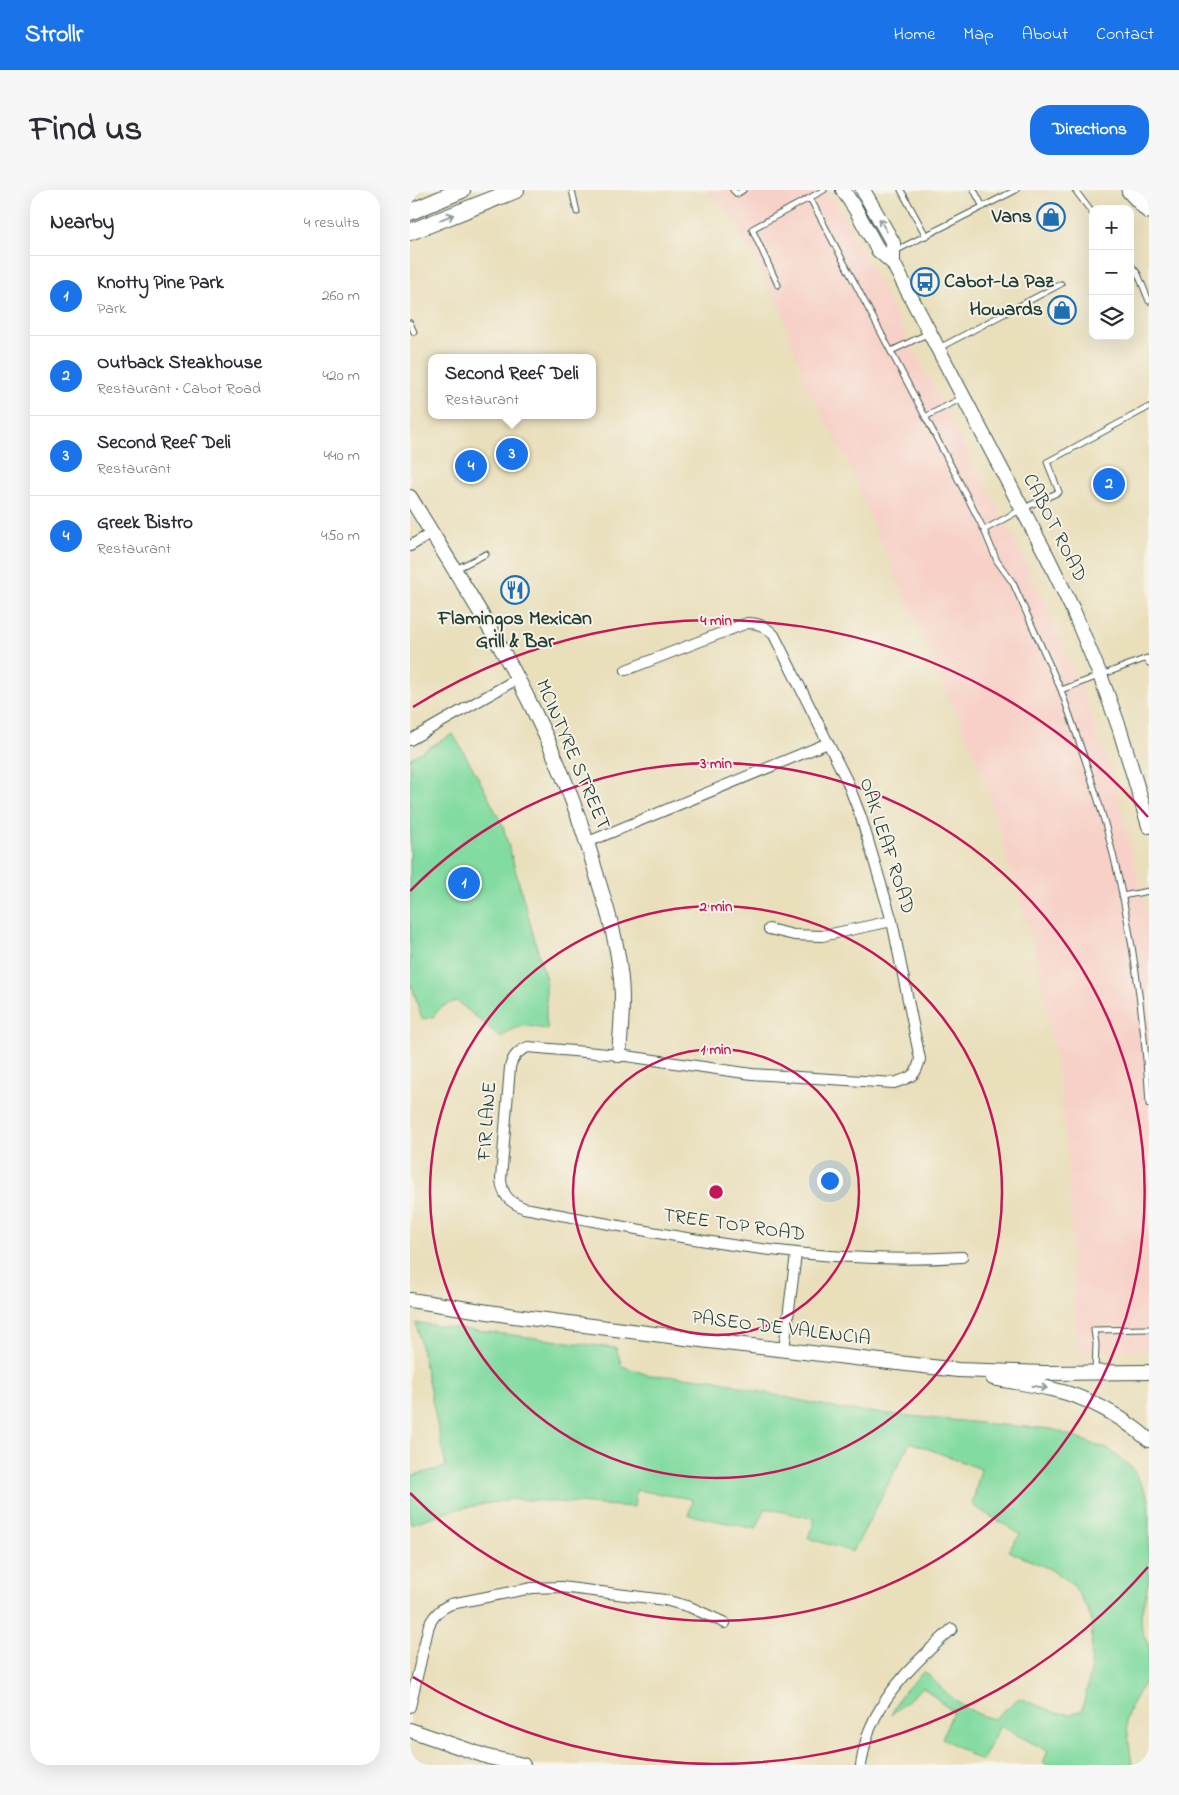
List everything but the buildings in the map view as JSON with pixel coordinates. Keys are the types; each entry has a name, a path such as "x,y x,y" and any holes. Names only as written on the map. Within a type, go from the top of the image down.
{"highway":[{"path":"1131,190 1149,210"}],"main road":[{"path":"410,212 462,190"},
{"path":"410,232 516,190"},
{"name":"CABOT ROAD","path":"843,190 878,250 890,257 1073,610 1119,727 1149,826"},
{"name":"CABOT ROAD","path":"863,190 894,243 890,257"},
{"name":"MCINTYRE STREET","path":"410,497 466,588 517,679 544,732 588,842 607,911 620,971 623,1006 619,1055"},
{"name":"PASEO DE VALENCIA","path":"410,1300 514,1316 958,1370 1044,1373 1149,1372"},
{"path":"958,1370 1051,1389 1079,1397 1127,1422 1149,1440"},
{"path":"410,1730 488,1757 521,1765"}],"street":[{"path":"410,546 432,533"},
{"name":"OAK LEAF ROAD","path":"619,1055 752,1074 894,1083 908,1078 917,1071 920,1059 892,921 862,817 847,782 774,635 768,628 758,623 738,625 626,670"},
{"path":"410,740 517,679"},
{"path":"588,842 828,743"},
{"path":"769,929 794,935 822,936 892,921"},
{"name":"FIR LANE","path":"505,1197 501,1179 510,1067 513,1058 519,1051 528,1047 539,1046 619,1055"},
{"name":"TREE TOP ROAD","path":"505,1197 524,1208 710,1243 796,1254 866,1258 935,1259 962,1257"},
{"path":"784,1349 796,1254"},
{"path":"410,1707 429,1625 434,1615 440,1609 451,1604 532,1588 561,1587 664,1600 690,1607 725,1623"},
{"path":"861,1765 869,1732 880,1709 895,1686 952,1629"}],"lane":[{"path":"572,190 577,212"},
{"path":"733,190 737,194 743,190"},
{"path":"778,285 752,229 824,190"},
{"path":"909,190 902,192 926,236"},
{"path":"974,190 983,206"},
{"path":"890,257 926,236 1016,190"},
{"path":"1074,190 1089,209"},
{"path":"810,198 984,530 997,561 1013,583 1061,690 1082,749 1104,822 1122,896 1137,978 1149,1104"},
{"path":"1134,269 1149,300"},
{"path":"938,348 1061,284"},
{"path":"410,323 414,332"},
{"path":"891,351 930,333"},
{"path":"925,417 964,398"},
{"path":"984,530 1022,509 1059,492 1047,462 1149,407"},
{"path":"454,570 486,554"},
{"path":"1061,690 1147,658 1149,663"},
{"path":"1122,896 1149,891"},
{"path":"1095,1372 1096,1344 1094,1330 1149,1329"}],"shaded area":[{"path":"705,190 826,190 838,206 1000,512 1045,603 1082,690 1109,765 1144,901 1149,931 1149,1350 1076,1351 1068,1164 1060,1085 1040,967 981,769 879,539 850,466 806,386 779,304 731,216"}],"green space":[{"path":"453,734 503,826 546,980 546,1019 548,1030 523,1026 507,1033 501,1038 457,1001 444,1006 433,1017 422,1019 412,986 410,987 410,758"},
{"path":"416,1323 616,1348 622,1366 648,1375 714,1379 756,1391 840,1409 1052,1429 1110,1450 1132,1468 1149,1498 1149,1579 1141,1614 1142,1631 1149,1646 1149,1675 1131,1705 1126,1719 1132,1765 1048,1765 1043,1763 1048,1751 1000,1726 981,1761 942,1738 953,1712 923,1687 891,1715 901,1695 924,1671 948,1694 964,1706 983,1716 994,1719 1019,1698 1056,1713 1070,1714 1082,1710 1091,1672 1092,1622 1087,1608 1074,1586 1050,1569 1008,1551 1020,1534 972,1505 981,1469 910,1442 853,1552 808,1538 815,1519 765,1508 756,1529 689,1515 692,1499 636,1490 634,1507 513,1499 457,1509 410,1524 410,1476 446,1467"}],"place":[{"name":"Vans","path":"1051,217"},
{"name":"Cabot-La Paz","path":"925,282"},
{"name":"Howards","path":"1062,310"},
{"name":"Second Reef Deli","path":"512,454"},
{"name":"Greek Bistro","path":"471,466"},
{"name":"Outback Steakhouse","path":"1109,484"},
{"name":"Flamingos Mexican Grill & Bar","path":"515,590"},
{"name":"Knotty Pine Park","path":"464,883"}]}
